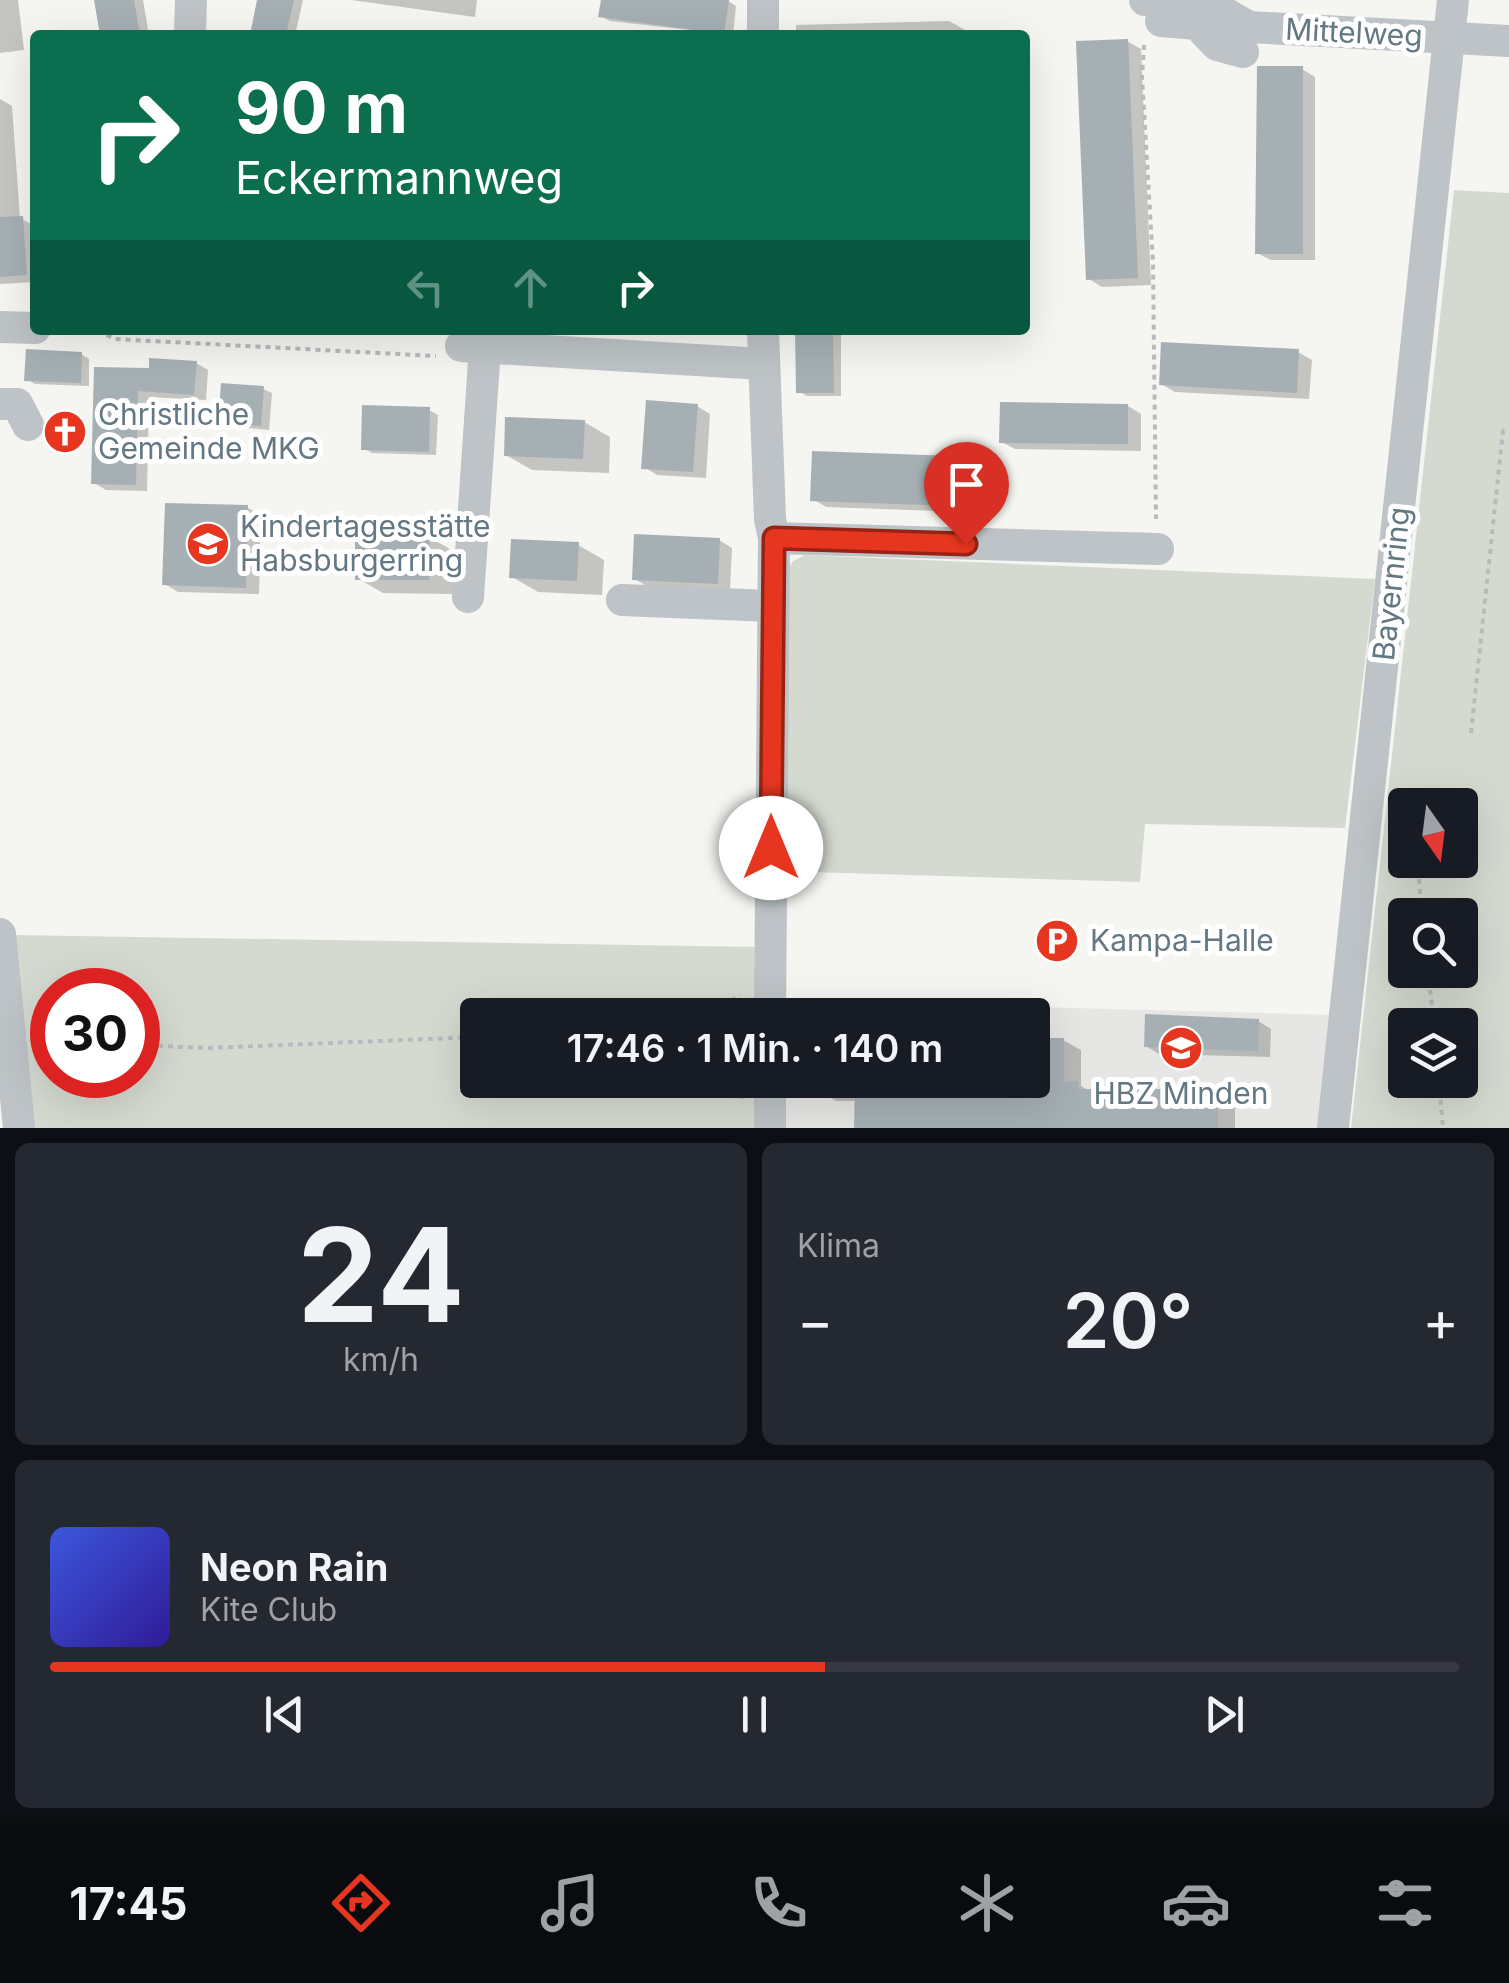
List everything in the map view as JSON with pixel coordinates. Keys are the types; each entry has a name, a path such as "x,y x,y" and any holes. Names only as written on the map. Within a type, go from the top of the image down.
{"street":[{"path":"190,30 191,0"},
{"path":"762,30 763,0"},
{"name":"Bayernring","path":"1333,1128 1453,0"},
{"name":"Mittelweg","path":"1146,7 1212,5 1249,27 1509,42"},
{"path":"1146,7 1197,24 1217,46 1243,52"},
{"path":"0,327 30,328"},
{"path":"762,335 774,538 770,998"},
{"path":"468,597 473,346 762,364"},
{"path":"0,404 16,404 28,425"},
{"path":"774,538 1158,549"},
{"path":"622,600 773,606"},
{"path":"0,934 19,1128"}],"path":[{"path":"1146,7 1142,77 1153,264 1154,506 1158,549"},
{"path":"107,335 114,339 433,357 473,346"},
{"path":"1472,733 1503,430 1509,431"},
{"path":"1418,878 1420,898"},
{"path":"738,998 770,982"},
{"path":"160,1046 208,1048 460,1038"},
{"path":"736,1098 770,1102"},
{"path":"1440,1098 1443,1128"}],"shaded area":[{"path":"1454,190 1509,193 1509,1128 1351,1128 1388,791 1388,878 1478,878 1478,788 1388,788"},
{"path":"805,555 1375,579 1345,828 1145,824 1140,882 776,871 789,568"},
{"path":"14,935 760,947 761,998 460,998 460,1098 762,1098 762,1128 27,1128"},
{"name":"HBZ Minden","path":"1050,1007 1333,1015 1318,1128 776,1128 776,1098 1050,1098"}],"building":[{"path":"94,0 134,0 139,30 99,30"},
{"path":"257,0 294,0 287,30 251,30"},
{"path":"601,0 729,0 725,30 694,30 598,17"},
{"path":"1128,39 1138,278 1086,280 1076,41"},
{"path":"1257,66 1303,66 1303,254 1255,254"},
{"path":"23,216 27,275 0,277 0,217"},
{"path":"795,335 833,335 834,393 796,393"},
{"path":"1161,342 1299,349 1297,393 1159,385"},
{"path":"26,349 82,352 81,383 24,381"},
{"path":"149,358 197,361 194,395 138,391 136,485 91,484 94,367 149,368"},
{"path":"221,383 264,386 261,426 218,423"},
{"path":"646,400 698,404 693,472 641,469"},
{"path":"1000,402 1128,404 1128,444 999,443"},
{"path":"362,405 430,407 429,452 361,450"},
{"path":"505,417 585,420 583,459 504,456"},
{"path":"812,451 955,456 953,506 810,501"},
{"path":"165,503 248,505 246,588 162,585"},
{"path":"355,534 430,535 429,580 355,580"},
{"path":"634,534 720,538 718,584 632,580"},
{"path":"511,539 579,542 577,581 509,578"},
{"path":"1145,1014 1259,1019 1258,1051 1144,1047"},
{"path":"1050,1038 1064,1038 1064,1082 1078,1081 1078,1089 1218,1089 1218,1128 854,1128 855,1098 1050,1098"}],"place":[{"name":"Christliche Gemeinde MKG","path":"65,432"},
{"name":"Kindertagesstätte Habsburgerring","path":"208,544"},
{"name":"Kampa-Halle","path":"1057,941"},
{"name":"HBZ Minden","path":"1181,1048"}],"route":[{"path":"771,848 774,538 966,544"}]}
